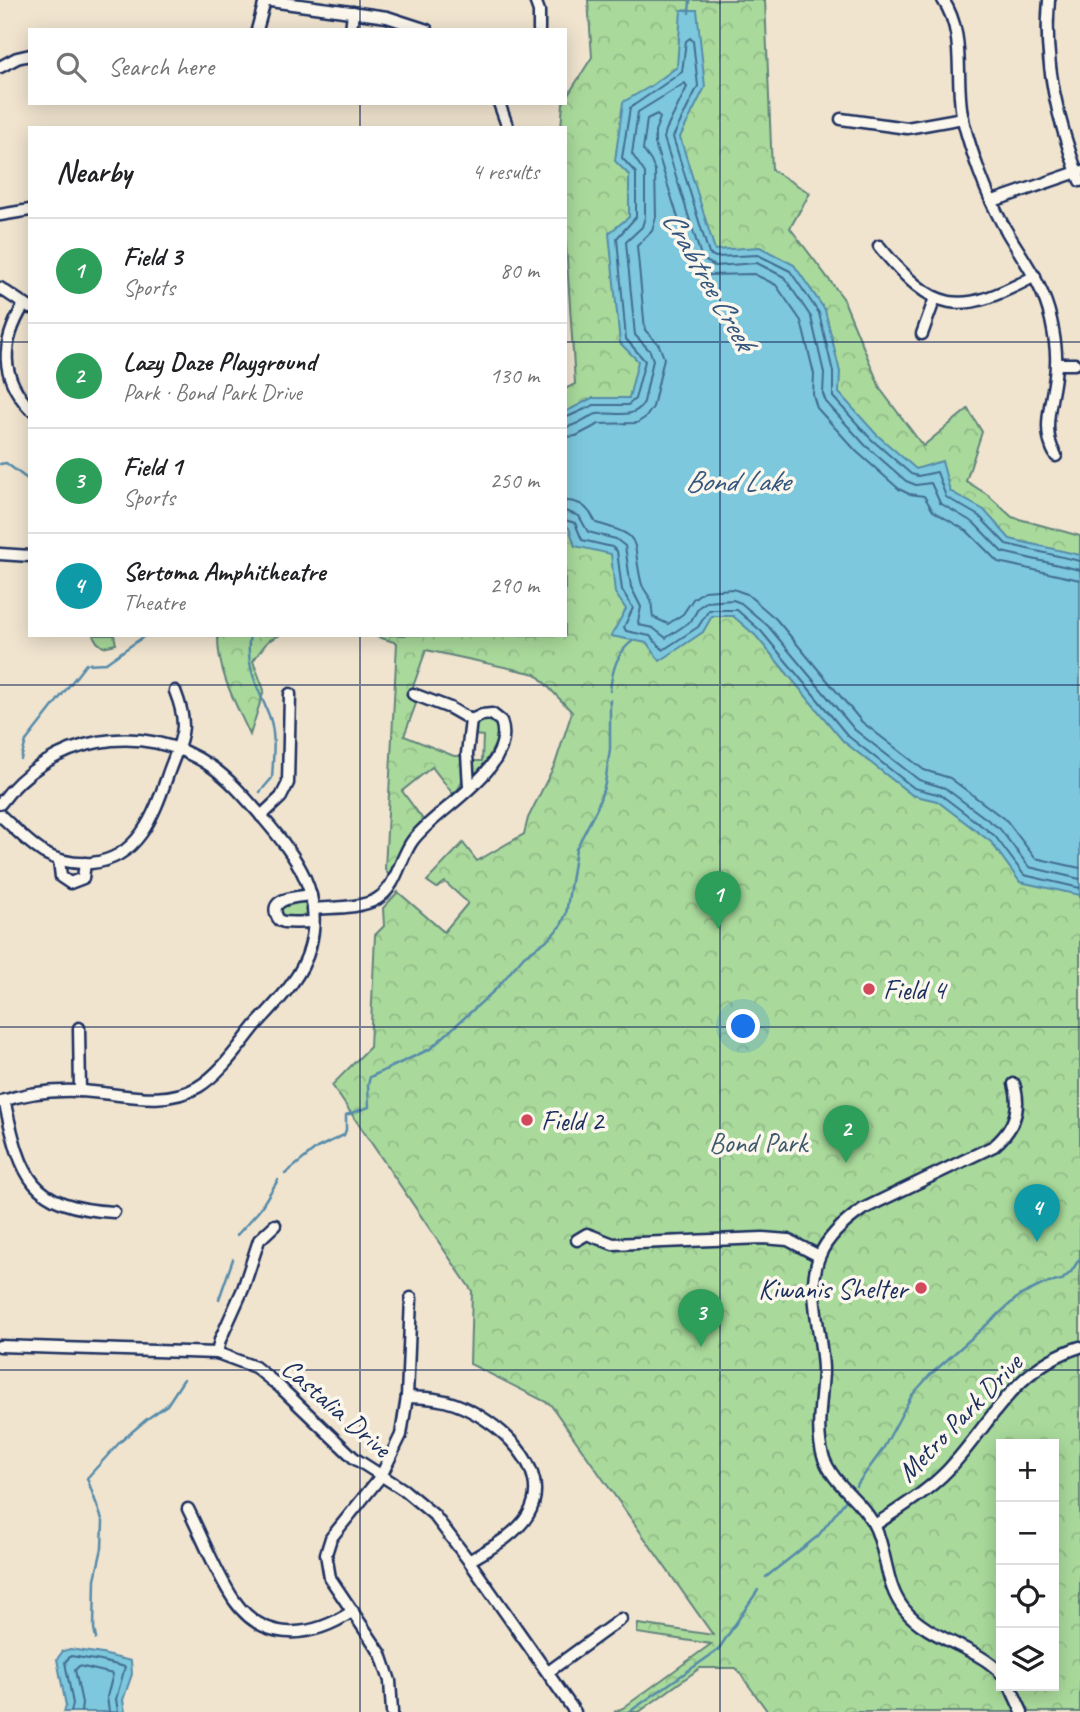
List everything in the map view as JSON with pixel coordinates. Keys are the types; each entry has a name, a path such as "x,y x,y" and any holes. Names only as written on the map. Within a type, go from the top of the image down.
{"street":[{"path":"535,0 539,11 539,28"},
{"path":"943,0 952,16 957,37 963,118 971,149 1002,223 1035,276 1051,318 1056,364 1047,434 1056,456"},
{"path":"993,201 1079,174 1051,83 1046,36 1049,0"},
{"path":"257,28 264,1 387,17 423,28"},
{"path":"351,28 353,12"},
{"path":"0,67 28,55"},
{"path":"500,105 507,126"},
{"path":"841,119 907,128 963,118"},
{"path":"0,215 28,210"},
{"path":"879,246 908,281 935,298 959,302 983,300 1035,276"},
{"path":"0,288 27,306 5,338 2,368 12,391 28,407"},
{"path":"922,334 935,298"},
{"path":"1056,364 1075,364"},
{"path":"0,554 28,556"},
{"path":"0,815 35,847 59,860 85,863 104,861 122,853 143,833 154,812 177,749 184,722 174,691"},
{"path":"261,816 276,802 288,783 290,694"},
{"path":"413,694 450,708 471,720"},
{"path":"313,909 357,905 381,896 418,834 484,775 494,762 505,737 501,721 492,714 471,720"},
{"path":"469,788 467,754 471,720"},
{"path":"0,804 14,787 42,763 81,745 115,739 147,740 177,749 219,772 293,853 311,895 313,922 309,949 296,978 205,1082 187,1092 161,1098 80,1091 34,1093 2,1101 23,1164 34,1184 42,1192 62,1205 114,1212"},
{"path":"59,860 61,877 71,883 83,878 85,863"},
{"path":"311,895 281,901 276,906 275,913 283,922 313,922"},
{"path":"79,1028 80,1091"},
{"path":"996,1668 932,1631 906,1612 892,1585 875,1525 829,1469 819,1434 823,1370 815,1292 819,1256 838,1230 863,1209 929,1179 994,1146 1002,1139 1015,1119 1017,1099 1014,1084"},
{"path":"217,1353 259,1240 275,1226"},
{"path":"577,1240 587,1234 612,1244 763,1237 788,1240 819,1256"},
{"path":"392,1712 393,1696 386,1664 376,1644 330,1578 325,1562 327,1547 347,1517 381,1476 401,1435 407,1397 411,1298"},
{"name":"Castalia Drive","path":"0,1346 217,1353 255,1367 268,1376 348,1453 420,1502 434,1515 470,1561 575,1712"},
{"name":"Metro Park Drive","path":"875,1525 919,1495 948,1470 1006,1395 1026,1376 1048,1361 1080,1347"},
{"path":"407,1397 441,1400 479,1416 526,1458 534,1477 532,1506 523,1522 470,1561"},
{"path":"188,1509 233,1599 255,1620 274,1630 301,1633 334,1624 353,1611"},
{"path":"548,1672 621,1619"},
{"path":"1012,1691 1019,1712"}],"green space":[{"name":"Bond Park","path":"588,0 765,0 772,170 810,193 790,228 843,298 881,390 923,446 968,409 982,432 966,481 988,495 1012,517 1080,536 1080,1712 768,1712 736,1668 700,1668 639,1712 614,1712 711,1644 637,1633 638,1624 713,1635 550,1404 470,1364 472,1291 332,1085 370,1047 375,935 384,926 383,908 398,892 444,932 468,903 445,882 437,888 427,881 463,843 477,861 524,834 528,818 555,764 572,712 536,674 426,650 409,698 417,701 404,736 454,756 462,756 462,781 453,794 432,767 402,791 424,821 404,844 389,876 385,869 397,643 378,637 567,637 567,388 575,384 567,260 567,126 561,126 563,105 567,105 567,97 592,57"},
{"path":"94,637 114,637 116,644 103,647"},
{"path":"218,637 276,637 268,641 253,661 264,690 250,735 224,674"},
{"path":"484,719 495,723 500,734 481,773 475,776 472,770 473,761 482,761 483,736 475,735 475,724"},
{"path":"303,902 307,905 305,918 287,918 281,913 280,909 284,903"}],"water":[{"name":"Bond Lake","path":"681,10 697,10 705,87 680,137 715,250 760,247 794,265 825,310 840,372 839,393 876,434 916,469 942,461 950,491 984,510 1010,539 1080,555 1080,895 1020,882 991,842 937,801 912,795 843,741 756,636 733,616 712,616 703,632 660,661 647,643 611,636 626,609 615,593 611,554 575,546 567,527 567,411 592,398 629,398 638,361 620,343 609,233 629,217 629,175 615,161 623,102 677,67"},
{"path":"70,1649 131,1661 132,1674 123,1700 125,1712 64,1712 66,1706 57,1659 63,1651"}],"waterway":[{"name":"Crabtree Creek","path":"689,13 690,0"},
{"path":"0,464 6,463 28,480"},
{"path":"21,759 26,741 86,664 106,663 143,637"},
{"path":"250,637 251,668 270,718 274,740 272,778 260,792"},
{"path":"610,691 616,662 623,650 634,640"},
{"path":"285,1174 317,1148 344,1135 346,1115 369,1107 370,1077 430,1049 496,989 524,956 550,938 561,925 566,914 576,849 597,808 605,784 610,749 610,700"},
{"path":"237,1235 258,1212 278,1180"},
{"path":"856,1486 883,1449 912,1395 930,1375 1019,1296 1044,1284 1062,1280 1080,1258"},
{"path":"219,1299 233,1259"},
{"path":"96,1639 95,1579 102,1548 103,1522 87,1478 120,1442 167,1405 184,1379"},
{"path":"766,1577 818,1536 846,1500"},
{"path":"629,1712 718,1650 758,1590"}],"place":[{"name":"Field 3","path":"718,929"},
{"name":"Field 4","path":"869,989"},
{"name":"Field 2","path":"527,1120"},
{"name":"Lazy Daze Playground","path":"846,1163"},
{"name":"Sertoma Amphitheatre","path":"1037,1242"},
{"name":"Kiwanis Shelter","path":"921,1288"},
{"name":"Field 1","path":"701,1347"}]}
